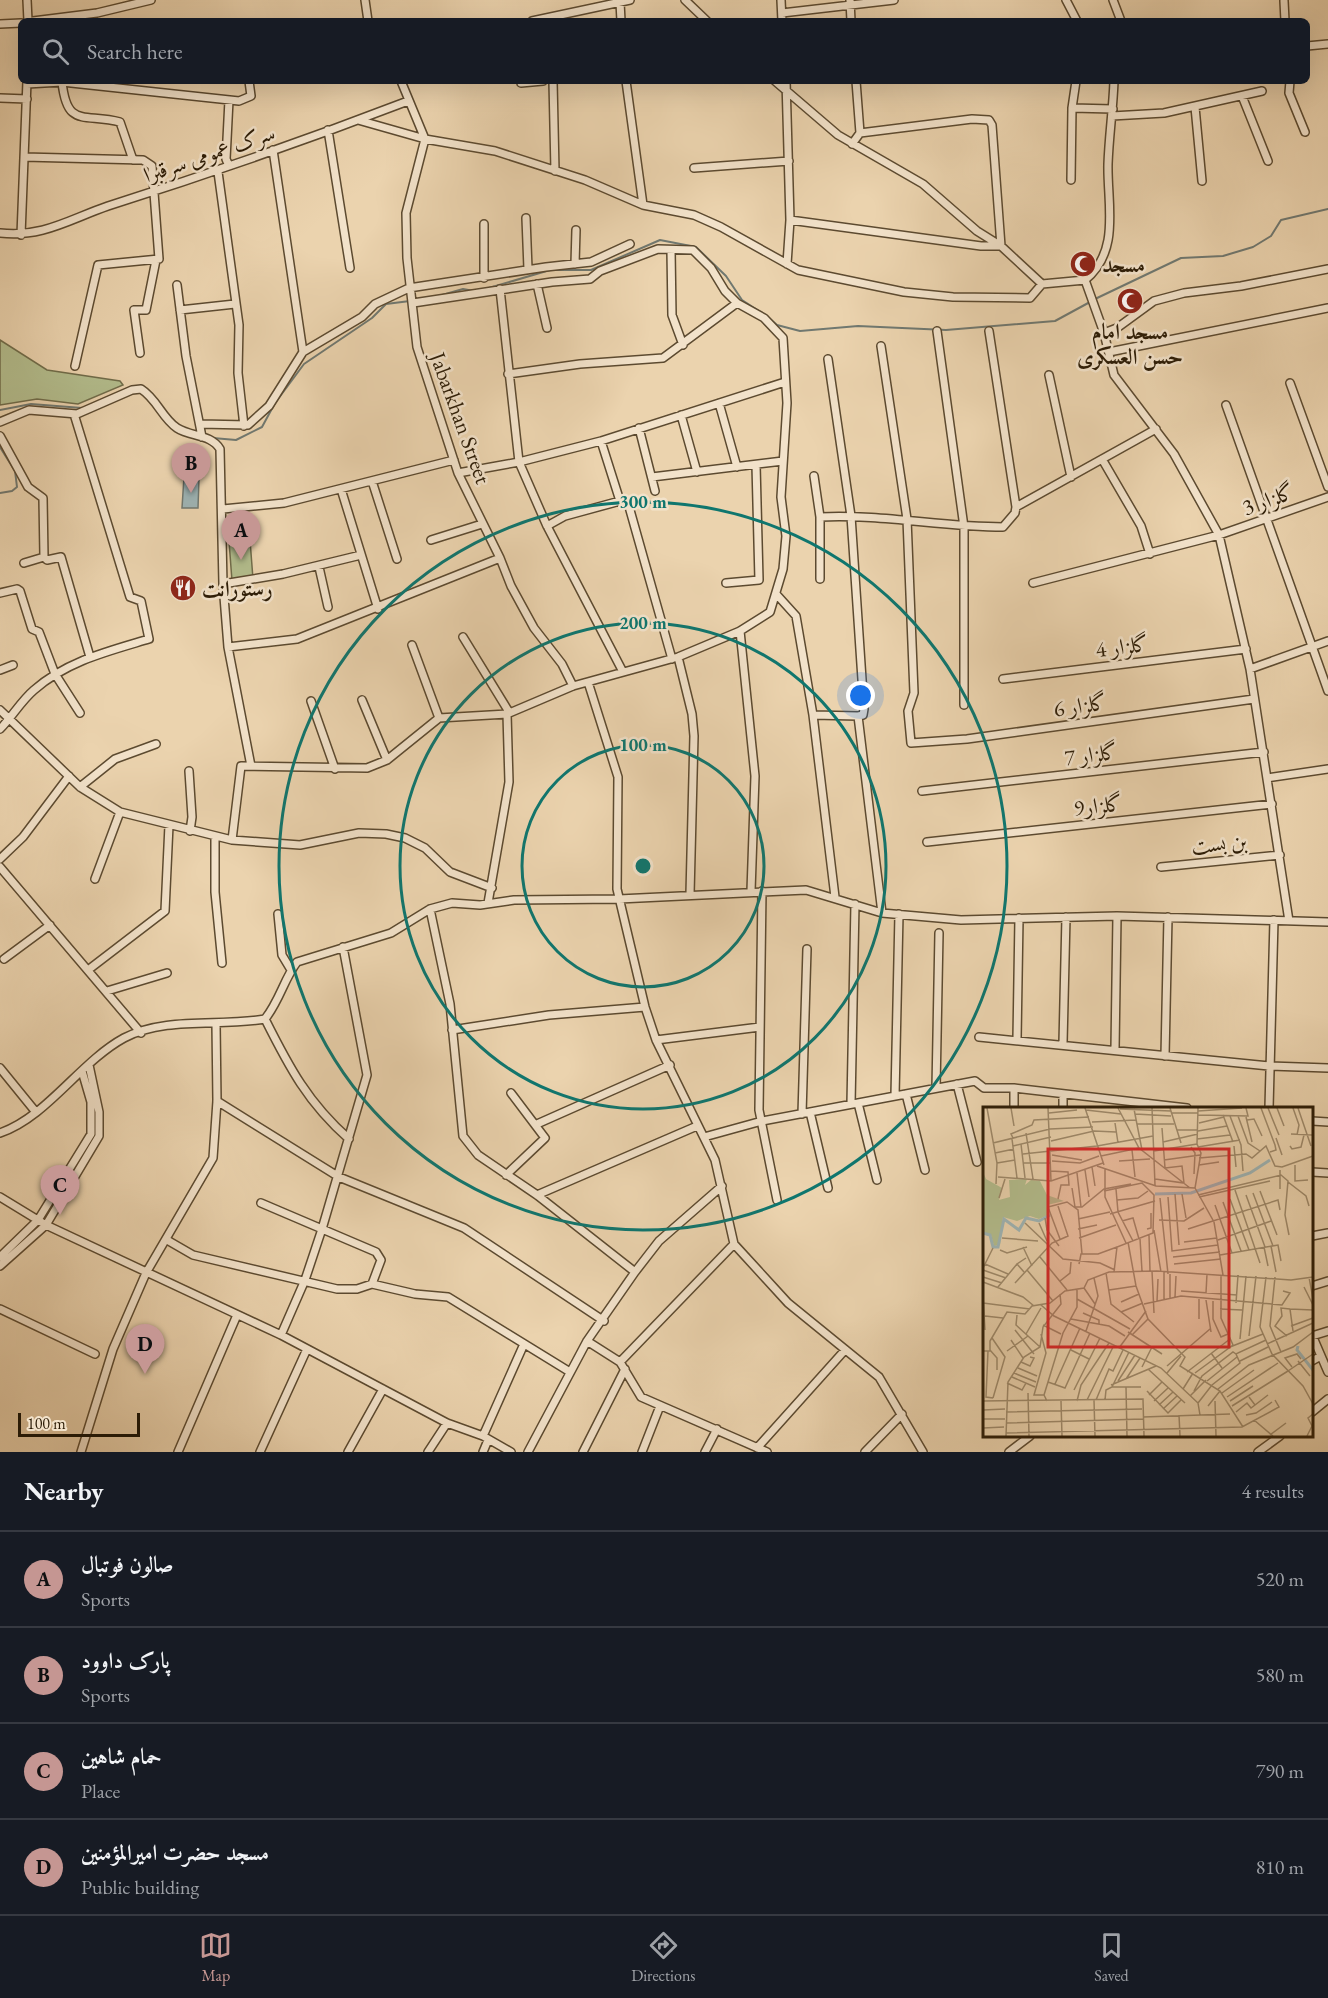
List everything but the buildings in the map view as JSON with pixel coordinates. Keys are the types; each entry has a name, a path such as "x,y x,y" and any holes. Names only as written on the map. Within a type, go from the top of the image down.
{"street":[{"path":"27,0 28,18"},
{"path":"57,18 97,13 151,0"},
{"path":"365,0 368,18"},
{"path":"546,18 630,0"},
{"path":"685,0 704,18"},
{"path":"694,0 696,11"},
{"path":"781,0 782,18"},
{"path":"782,13 850,3 894,0"},
{"path":"1066,0 1075,18"},
{"path":"1113,0 1120,18"},
{"path":"1284,0 1286,18"},
{"path":"620,2 621,18"},
{"path":"850,3 851,18"},
{"path":"0,24 18,23"},
{"path":"1310,46 1328,44"},
{"path":"0,233 21,236 27,84"},
{"path":"62,84 65,106 72,114 120,122 133,160"},
{"path":"81,84 229,100 247,99 251,96 249,84"},
{"path":"402,84 424,139"},
{"path":"553,84 555,171"},
{"path":"626,84 643,205"},
{"path":"778,84 823,123 852,144 923,184 977,231 1001,246 1042,284"},
{"path":"786,84 790,220 787,264"},
{"path":"852,144 860,133 856,84"},
{"path":"1071,180 1072,108 1076,84"},
{"path":"358,120 424,139 495,151 643,205 694,215 798,270 904,292 1030,298 1042,284 1084,280 1096,271 1104,256 1111,223 1108,165 1114,84"},
{"path":"1290,84 1288,93 1305,132"},
{"path":"1072,108 1113,113 1164,113 1262,91"},
{"path":"1242,96 1268,161"},
{"path":"0,98 27,99"},
{"path":"229,100 226,159 230,166"},
{"name":"سرک عمومی سرقبرا","path":"21,236 43,232 80,215 218,171 408,101"},
{"path":"1195,107 1202,181"},
{"path":"860,133 972,119 989,120 992,125 1001,246"},
{"path":"328,130 350,268"},
{"name":"Jabarkhan Street","path":"424,139 406,213 410,288 417,347 458,473 500,558 511,586 534,628 562,664 573,686"},
{"path":"273,150 303,352"},
{"path":"24,157 143,160 152,166 159,256 156,260 147,308 134,310 140,353"},
{"path":"694,168 789,161"},
{"path":"218,171 239,325 238,373 244,426"},
{"path":"526,218 528,269"},
{"path":"790,220 981,246 1001,246"},
{"path":"484,224 484,278"},
{"path":"575,264 576,230"},
{"path":"200,424 244,426 269,406 303,352 362,317 375,303 410,288 484,278 528,269 591,262 630,244"},
{"path":"232,840 239,767 251,765 334,769 367,768 387,760 439,718 508,713 573,686 675,658 740,631 770,612 777,595 786,536 781,497 785,382 783,338 764,318 737,303 725,291 711,268 693,250 658,249 600,271 590,279 500,289 479,295 413,303"},
{"path":"671,250 672,315 683,345"},
{"path":"75,366 98,265 156,260"},
{"path":"1104,333 1117,328 1154,301 1184,293 1241,286 1328,269"},
{"path":"1084,280 1104,333 1114,375 1174,454 1220,535 1250,669 1289,921"},
{"path":"537,284 547,328"},
{"path":"177,285 202,437"},
{"path":"500,289 519,462 547,526 623,672"},
{"path":"508,374 580,364 663,358 737,303"},
{"path":"180,310 235,304"},
{"path":"1109,352 1328,308"},
{"path":"936,331 964,527 964,705"},
{"path":"820,517 908,519 964,527 1003,527 1015,513 1016,507 989,331"},
{"path":"881,346 908,519"},
{"path":"813,715 858,716 863,715 864,709 851,516 828,359"},
{"path":"1049,375 1071,477"},
{"path":"458,473 519,462 601,441 785,382"},
{"path":"1290,383 1328,487"},
{"path":"0,422 30,410 74,414 132,390 141,389 156,402 171,423 180,430 216,443 220,449 223,584 228,647 251,765"},
{"path":"719,403 737,467"},
{"path":"1226,405 1328,691"},
{"path":"0,729 33,690 55,674 90,657 149,639 141,601 130,597 74,414"},
{"path":"681,416 697,472"},
{"path":"639,428 655,491"},
{"path":"1016,507 1156,429"},
{"path":"0,436 28,487 43,498 44,557"},
{"path":"601,441 620,501"},
{"path":"1102,459 1141,526 1150,554"},
{"path":"223,509 284,503 454,460"},
{"path":"652,477 783,461"},
{"path":"726,584 759,580 756,465"},
{"path":"814,476 820,517 820,579"},
{"path":"372,481 397,559"},
{"path":"341,489 378,609"},
{"name":"گلزار 3","path":"1033,583 1220,535 1328,497"},
{"path":"547,526 565,516 620,501 628,503 692,714 694,736 690,894"},
{"name":"گلزار 6","path":"908,519 914,693 908,711 911,743 967,739 1254,699"},
{"path":"431,540 482,524"},
{"path":"223,584 319,567 361,555"},
{"path":"24,563 44,557 47,560 61,557 90,657"},
{"path":"228,647 289,641 378,609 500,558"},
{"path":"319,567 328,607"},
{"path":"0,593 17,589 20,591 32,630 39,632 55,674 80,713"},
{"path":"777,595 796,616 813,715 835,897"},
{"path":"740,631 755,776 751,891"},
{"path":"463,637 508,713 509,782 488,903"},
{"path":"1250,669 1328,641"},
{"path":"412,645 439,718"},
{"name":"گلزار 4","path":"1004,679 1246,649"},
{"path":"0,670 13,665"},
{"path":"588,682 618,777 619,899 645,1007 656,1040 715,1160 734,1244 788,1303 879,1377 923,1452"},
{"path":"311,700 334,769"},
{"path":"362,700 387,760"},
{"path":"0,710 8,721 80,787 120,812 232,840 300,845 359,833 386,834 405,838 425,848 450,872 492,888"},
{"path":"858,716 882,913"},
{"path":"80,787 115,759 156,744"},
{"name":"گلزار 7","path":"922,791 1264,752"},
{"path":"1267,778 1328,768"},
{"path":"189,771 192,806 190,831"},
{"path":"0,860 23,837 69,776"},
{"name":"گلزار9","path":"927,842 1272,804"},
{"path":"95,879 120,812"},
{"path":"88,970 165,910 169,825"},
{"path":"215,836 215,892 222,963"},
{"name":"بن بست","path":"1161,867 1280,855"},
{"path":"0,867 141,1033"},
{"path":"0,1133 18,1126 125,1037 190,1023 236,1024 265,1019 279,1002 291,970 297,962 392,933 430,909 452,903 480,905 514,900 619,899 806,890 882,913 961,920 1117,916 1328,922"},
{"path":"762,891 759,1110 777,1200"},
{"path":"855,904 854,1103 877,1180"},
{"path":"430,909 450,1004 463,1136 478,1155 537,1195 635,1272"},
{"path":"278,914 282,955 291,970"},
{"path":"895,1096 898,914"},
{"path":"1115,1049 1117,916"},
{"path":"1063,1043 1066,917"},
{"path":"1165,1056 1168,917"},
{"path":"1017,1039 1019,918"},
{"path":"1269,1107 1274,921"},
{"path":"4,958 50,925"},
{"path":"936,1088 939,933"},
{"path":"281,1335 305,1280 322,1229 367,1075 343,947"},
{"path":"807,949 806,1113 828,1188"},
{"path":"107,991 166,973"},
{"path":"452,1030 549,1015 645,1007"},
{"path":"265,1019 299,1083 323,1116 350,1139"},
{"path":"81,1452 113,1349 146,1273 213,1158 217,1101 216,1024"},
{"path":"656,1040 760,1028"},
{"path":"979,1037 1063,1043 1165,1056 1328,1068"},
{"path":"0,1263 46,1225 99,1136 99,1112 89,1065"},
{"path":"537,1124 670,1065"},
{"path":"0,1068 34,1111"},
{"path":"0,1263 38,1220 92,1134 91,1102 82,1071"},
{"path":"704,1137 762,1121 975,1081 984,1088 1014,1088 1063,1094 1112,1104 1165,1107"},
{"path":"957,1084 977,1162"},
{"path":"1014,1088 1014,1107"},
{"path":"506,1175 545,1138 537,1124 511,1093"},
{"path":"906,1094 925,1170"},
{"path":"1063,1094 1064,1107"},
{"path":"217,1101 339,1177 464,1228 604,1321"},
{"path":"1313,1121 1328,1122"},
{"path":"537,1195 698,1126"},
{"path":"1313,1172 1328,1173"},
{"path":"528,1452 587,1341 604,1321 635,1272 659,1241 722,1186"},
{"path":"0,1197 46,1225 281,1335 447,1423 485,1438 511,1452"},
{"path":"261,1203 380,1257 372,1284"},
{"path":"1313,1236 1328,1233"},
{"path":"167,1240 193,1255 337,1289 357,1289 372,1284 415,1294 448,1297 570,1372"},
{"path":"620,1362 734,1244"},
{"path":"1313,1285 1328,1281"},
{"path":"0,1310 95,1354"},
{"path":"178,1452 237,1315"},
{"path":"1313,1336 1328,1331"},
{"path":"1313,1338 1328,1372"},
{"path":"587,1341 620,1362 641,1397 763,1451 845,1350"},
{"path":"483,1452 485,1438 524,1344"},
{"path":"260,1452 307,1349"},
{"path":"1313,1360 1321,1356"},
{"path":"583,1452 625,1369"},
{"path":"348,1452 383,1389"},
{"path":"1313,1410 1328,1399"},
{"path":"642,1452 660,1406"},
{"path":"865,1452 902,1414"},
{"path":"428,1452 447,1423"},
{"path":"705,1452 717,1429"},
{"path":"1009,1452 1029,1437"},
{"path":"1258,1452 1279,1437"}],"green space":[{"path":"0,340 47,370 120,381 123,385 78,404 37,399 0,405"},
{"path":"250,540 253,579 232,581 229,541"}],"water":[{"path":"184,477 199,478 198,508 182,508"}],"waterway":[{"path":"1095,299 1181,258 1223,256 1253,247 1271,236 1281,220 1328,209"},
{"path":"482,290 550,270 591,270 660,240 696,247 726,276 742,300 762,313"},
{"path":"442,295 463,289 474,291"},
{"path":"213,438 236,440 262,427 275,403 304,364 372,318 386,304 410,301"},
{"path":"769,318 777,325 800,331 858,326 946,330 1055,321 1090,302"},
{"path":"101,400 129,388"},
{"path":"148,391 171,418"},
{"path":"0,410 31,404 82,408"},
{"path":"0,447 15,471 17,487 12,491 0,493"}],"place":[{"name":"مسجد","path":"1083,264"},
{"name":"مسجد امام حسن العسکری","path":"1130,301"},
{"name":"پارک داوود","path":"191,493"},
{"name":"صالون فوتبال","path":"241,560"},
{"name":"رستورانت","path":"183,588"},
{"name":"حمام شاهین","path":"60,1215"},
{"name":"مسجد حضرت امیرالمؤمنین","path":"145,1374"}]}
